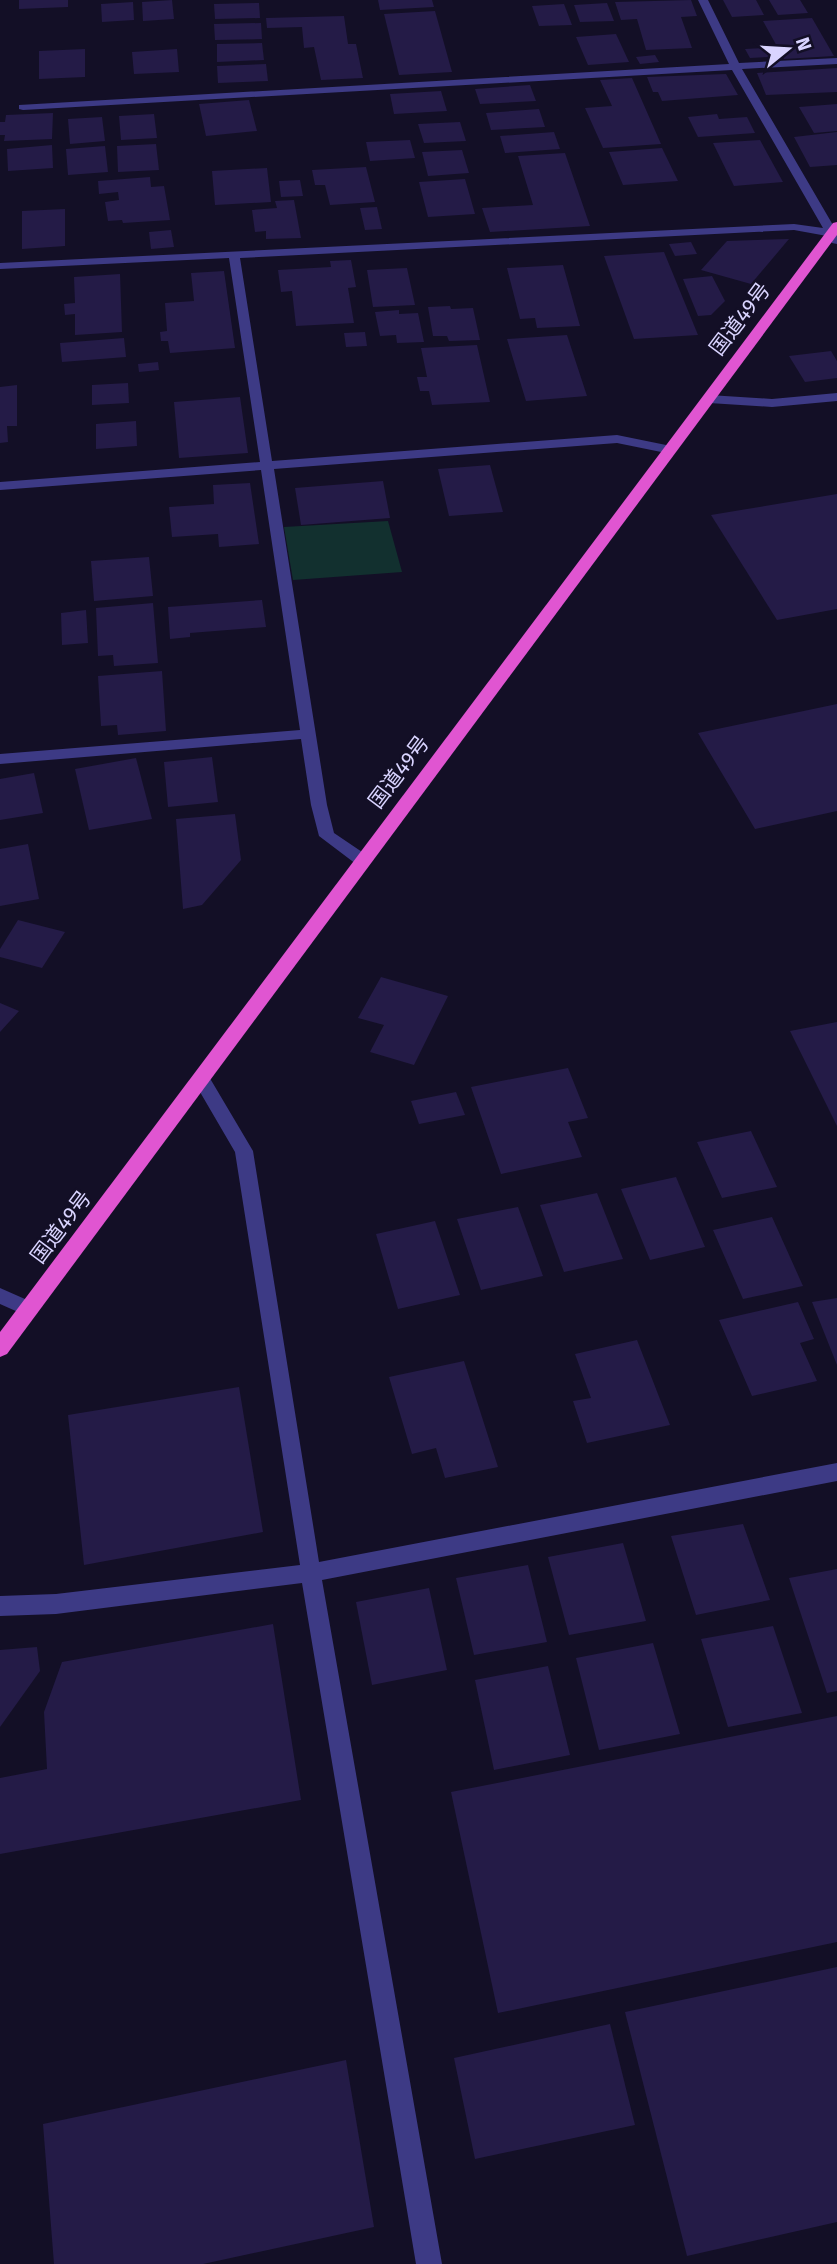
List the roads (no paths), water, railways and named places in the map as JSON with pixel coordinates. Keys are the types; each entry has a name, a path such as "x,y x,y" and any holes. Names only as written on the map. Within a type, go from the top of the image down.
{"highway":[{"name":"国道49号","path":"0,1348 27,1308 202,1080 362,859 835,234"}],"street":[{"path":"703,0 735,66 835,234"},
{"path":"23,107 837,61"},
{"path":"0,266 794,227 835,234"},
{"path":"234,255 319,805 327,835 362,859"},
{"path":"709,399 772,403 837,397"},
{"path":"0,486 617,439 671,450"},
{"path":"0,760 309,734"},
{"path":"202,1080 244,1151 311,1573 429,2264"},
{"path":"0,1296 27,1308"},
{"path":"0,1606 56,1604 311,1573 837,1472"}]}
